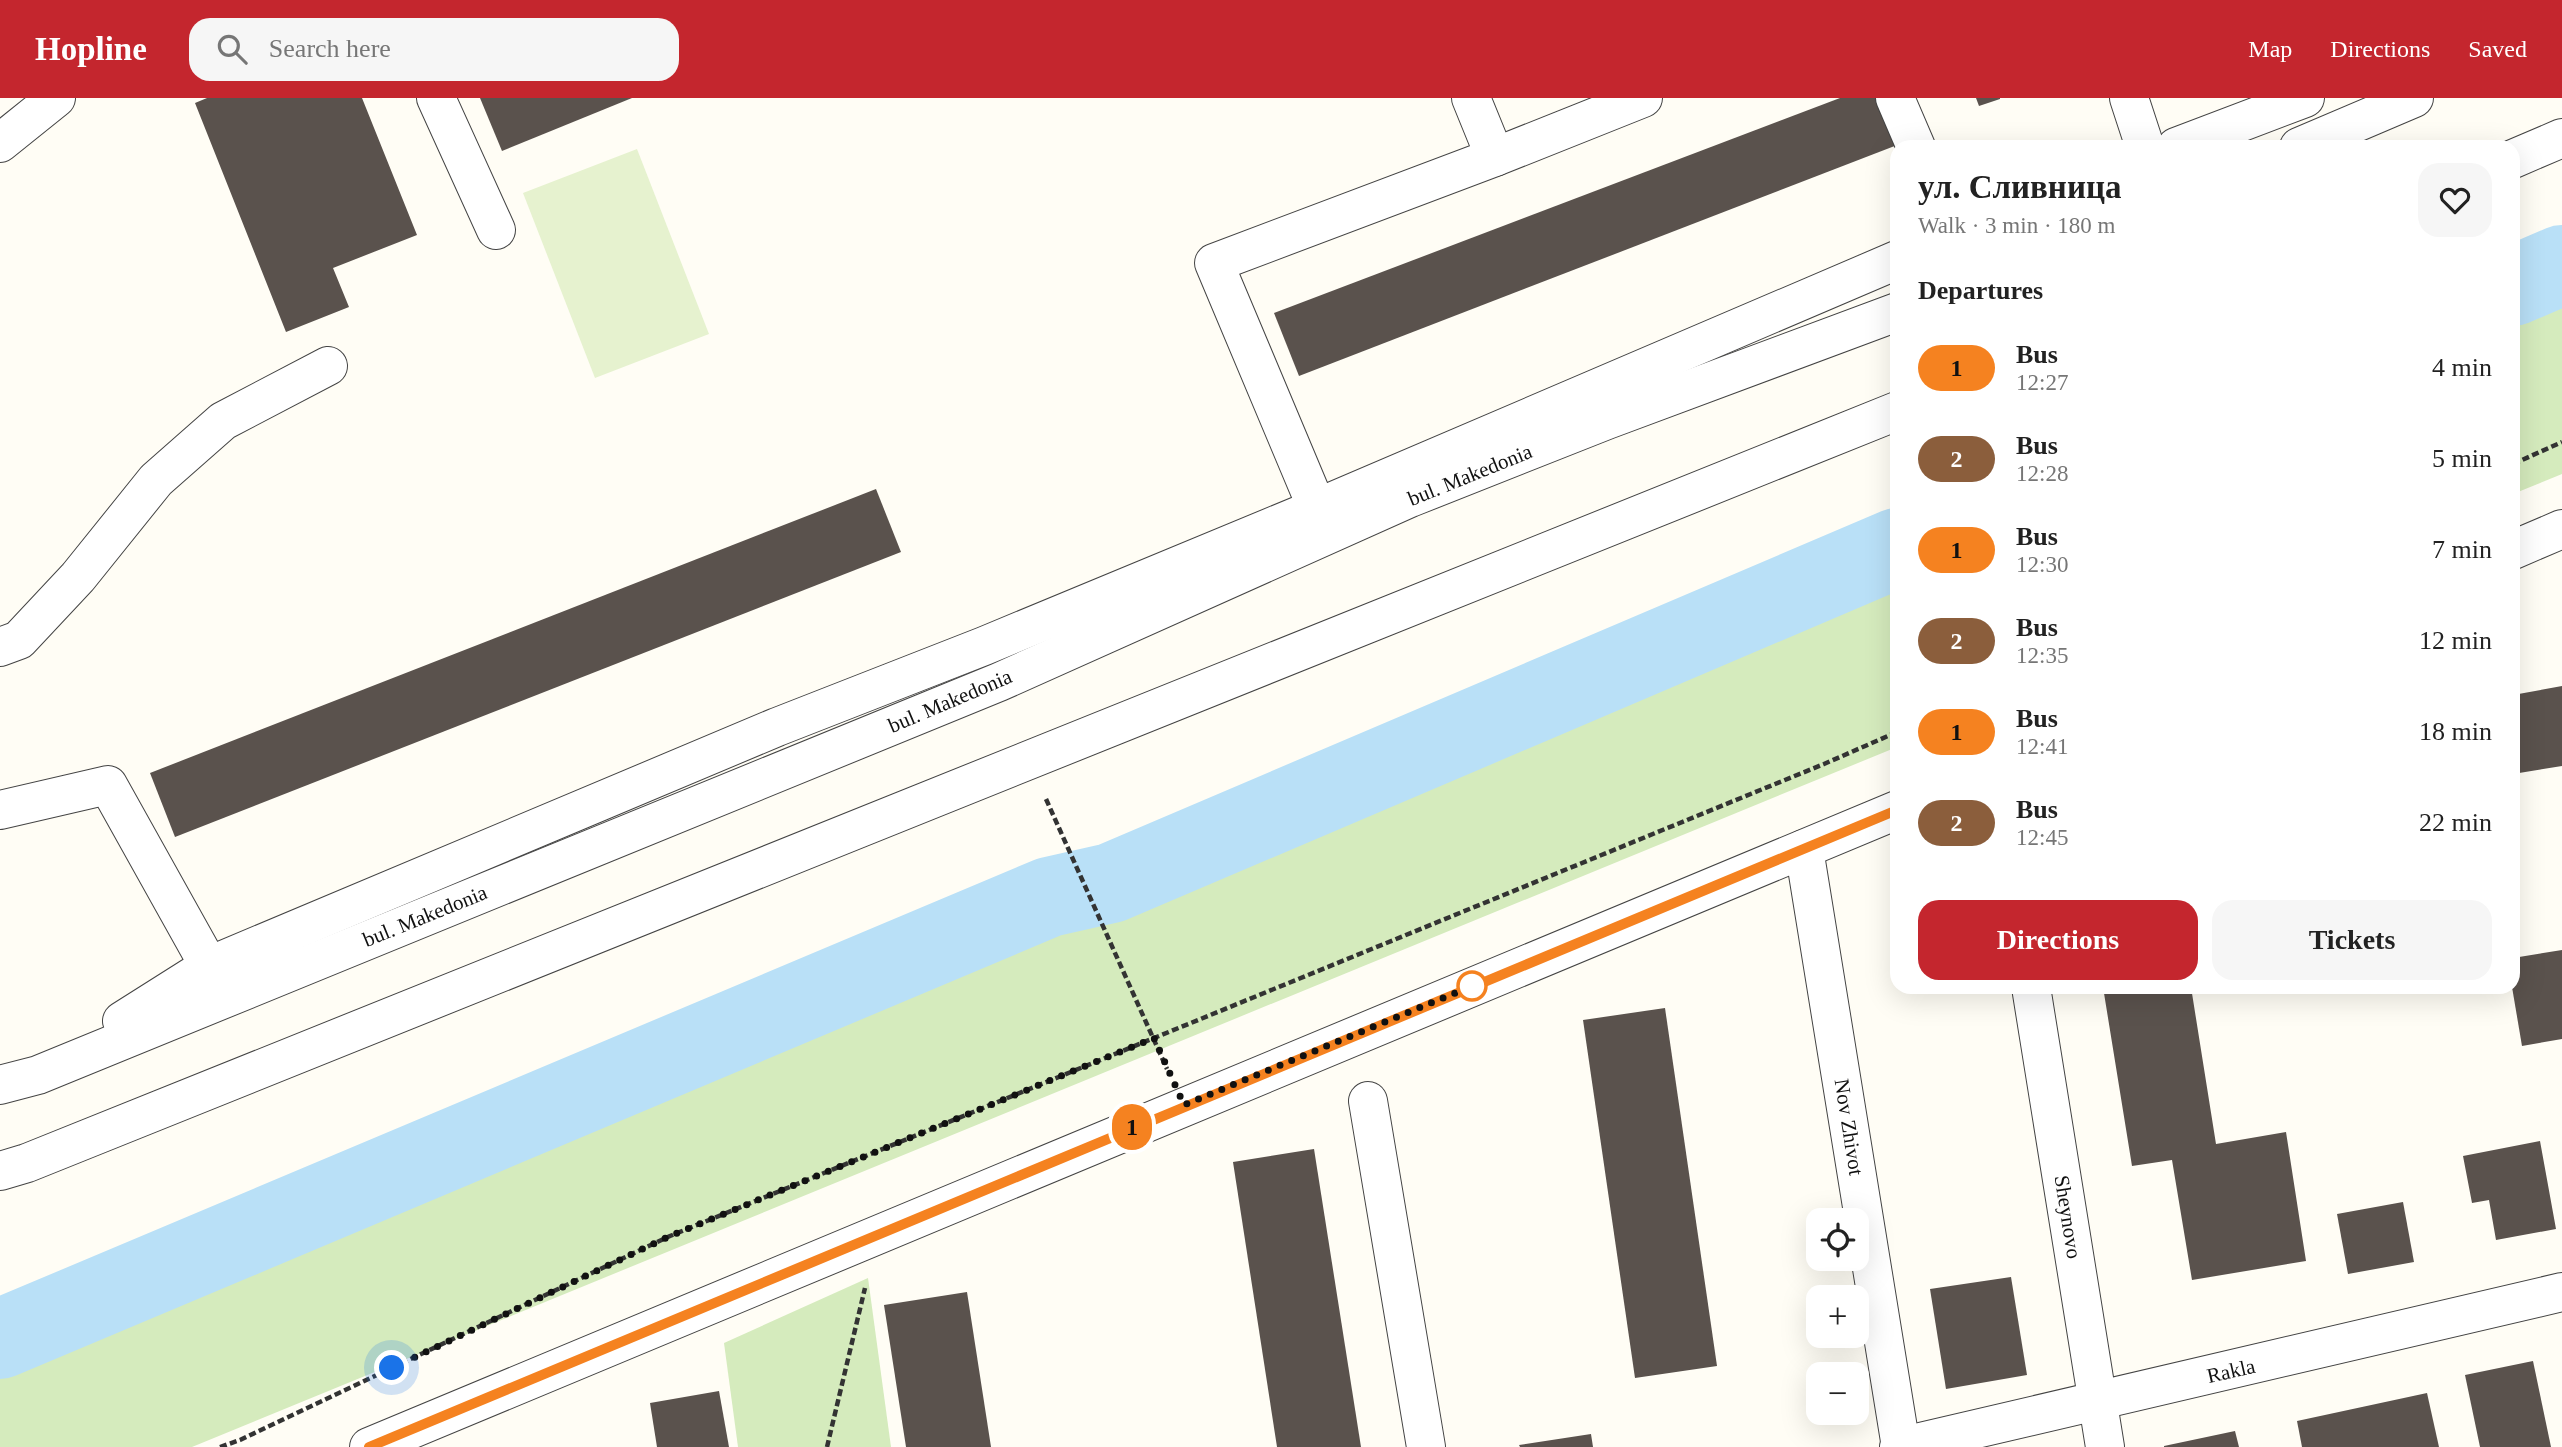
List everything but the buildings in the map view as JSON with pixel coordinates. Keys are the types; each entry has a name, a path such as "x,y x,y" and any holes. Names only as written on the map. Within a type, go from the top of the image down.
{"street":[{"path":"0,143 56,98"},
{"path":"436,98 496,230"},
{"path":"1471,98 1495,157"},
{"path":"1317,508 1214,262 1495,157 1643,98"},
{"path":"1895,98 1913,140"},
{"path":"2129,98 2143,140"},
{"path":"2194,140 2305,98"},
{"path":"2315,140 2414,98"},
{"path":"2520,156 2562,138"},
{"path":"38,1074 209,966 777,727 984,646 1317,508 1890,263"},
{"name":"bul. Makedonia","path":"0,1085 38,1074 999,682 1410,498 1607,420 1890,315"},
{"path":"0,647 19,640 78,577 156,480 223,421 328,366"},
{"path":"0,1171 130,1122 1890,414"},
{"path":"2520,547 2562,529"},
{"path":"0,810 108,785 209,966"},
{"path":"369,1447 1890,813"},
{"name":"Nov Zhivot","path":"1804,849 1900,1447"},
{"name":"Sheynovo","path":"2032,994 2105,1447"},
{"path":"1368,1101 1426,1447"},
{"name":"Rakla","path":"1900,1447 2562,1292"}],"path":[{"path":"2520,461 2562,442"},
{"path":"220,1447 240,1440 670,1236 1811,770 1890,735"},
{"path":"1047,800 1184,1105"},
{"path":"827,1447 868,1278 872,1236"}],"green space":[{"path":"637,149 709,334 595,378 523,193"},
{"path":"2562,262 2562,474 2520,491 2520,280"},
{"path":"1890,545 1890,750 192,1447 0,1447 0,1339"},
{"path":"868,1278 891,1447 738,1447 724,1343"}],"waterway":[{"path":"2520,283 2562,265"},
{"path":"0,1339 1049,897 1111,883 1890,551"}],"bus line":[{"name":"1","path":"369,1447 1890,813"}],"route":[{"path":"392,1368 670,1236 1154,1038 1184,1105 1472,986"}]}
